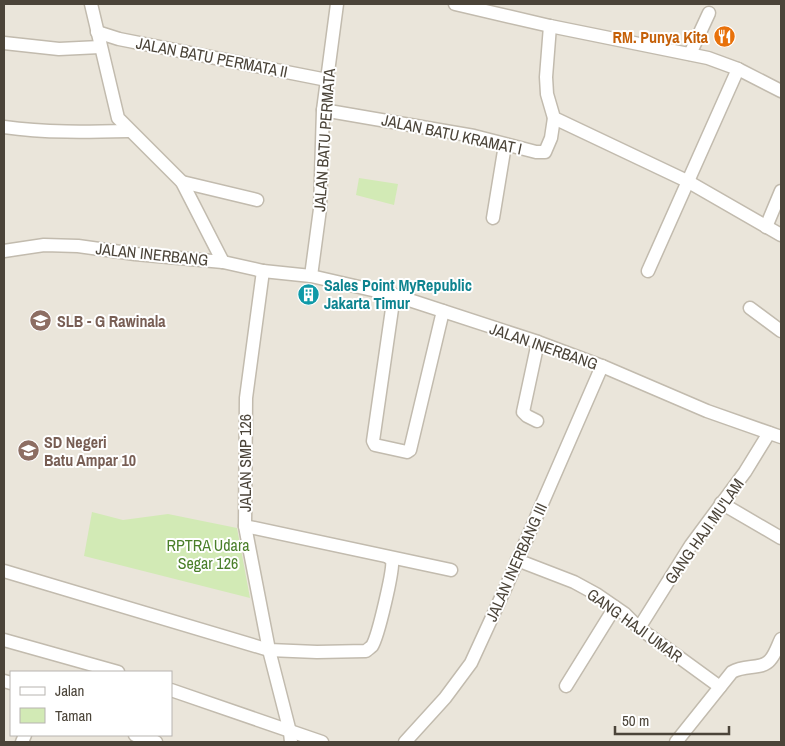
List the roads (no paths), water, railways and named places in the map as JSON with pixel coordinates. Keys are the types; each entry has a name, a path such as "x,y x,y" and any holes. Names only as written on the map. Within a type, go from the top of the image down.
{"street":[{"path":"91,4 118,118 182,182 223,262"},
{"name":"JALAN BATU PERMATA","path":"311,276 320,209 323,110 337,4"},
{"path":"455,4 550,26 708,58 738,68 781,90"},
{"path":"690,54 709,13"},
{"name":"JALAN BATU KRAMAT I","path":"323,110 474,136 536,152 545,152 551,138 554,118 547,94 546,77 550,26"},
{"name":"JALAN BATU PERMATA II","path":"97,32 119,39 326,80"},
{"path":"4,43 59,49 100,48"},
{"path":"648,271 738,68"},
{"path":"554,118 687,181 781,236"},
{"path":"4,127 74,133 130,131"},
{"path":"493,218 506,145"},
{"path":"182,182 257,200"},
{"path":"766,227 781,191"},
{"name":"JALAN INERBANG","path":"4,251 44,245 78,246 135,254 223,262 264,271 311,276 394,295 538,342 602,366 707,411 775,435"},
{"name":"JALAN SMP 126","path":"264,271 246,398 244,526 269,650 290,737"},
{"path":"394,295 373,440 375,445 407,452 410,450 443,311"},
{"path":"750,308 781,331"},
{"path":"537,422 523,412 538,342"},
{"name":"JALAN INERBANG III","path":"405,742 445,698 471,663 560,460 583,413 602,366"},
{"name":"GANG HAJI MU'LAM","path":"639,628 691,545 721,503 775,435"},
{"path":"721,503 781,538"},
{"path":"244,526 451,570"},
{"path":"4,571 269,650 366,651 372,646 391,574 392,562 388,558"},
{"name":"GANG HAJI UMAR","path":"517,560 586,588 616,607 639,628 720,688"},
{"path":"566,686 616,607"},
{"path":"676,742 732,672 738,668 763,666 770,660 781,639"},
{"path":"4,640 114,671"},
{"path":"172,690 277,726 290,737 322,742"},
{"path":"138,736 156,742"}],"place":[{"name":"RM. Punya Kita","path":"724,37"},
{"name":"Sales Point MyRepublic Jakarta Timur","path":"308,294"},
{"name":"SLB - G Rawinala","path":"41,321"},
{"name":"SD Negeri Batu Ampar 10","path":"28,451"}],"park label":[{"name":"RPTRA Udara Segar 126","path":"208,554"}]}
